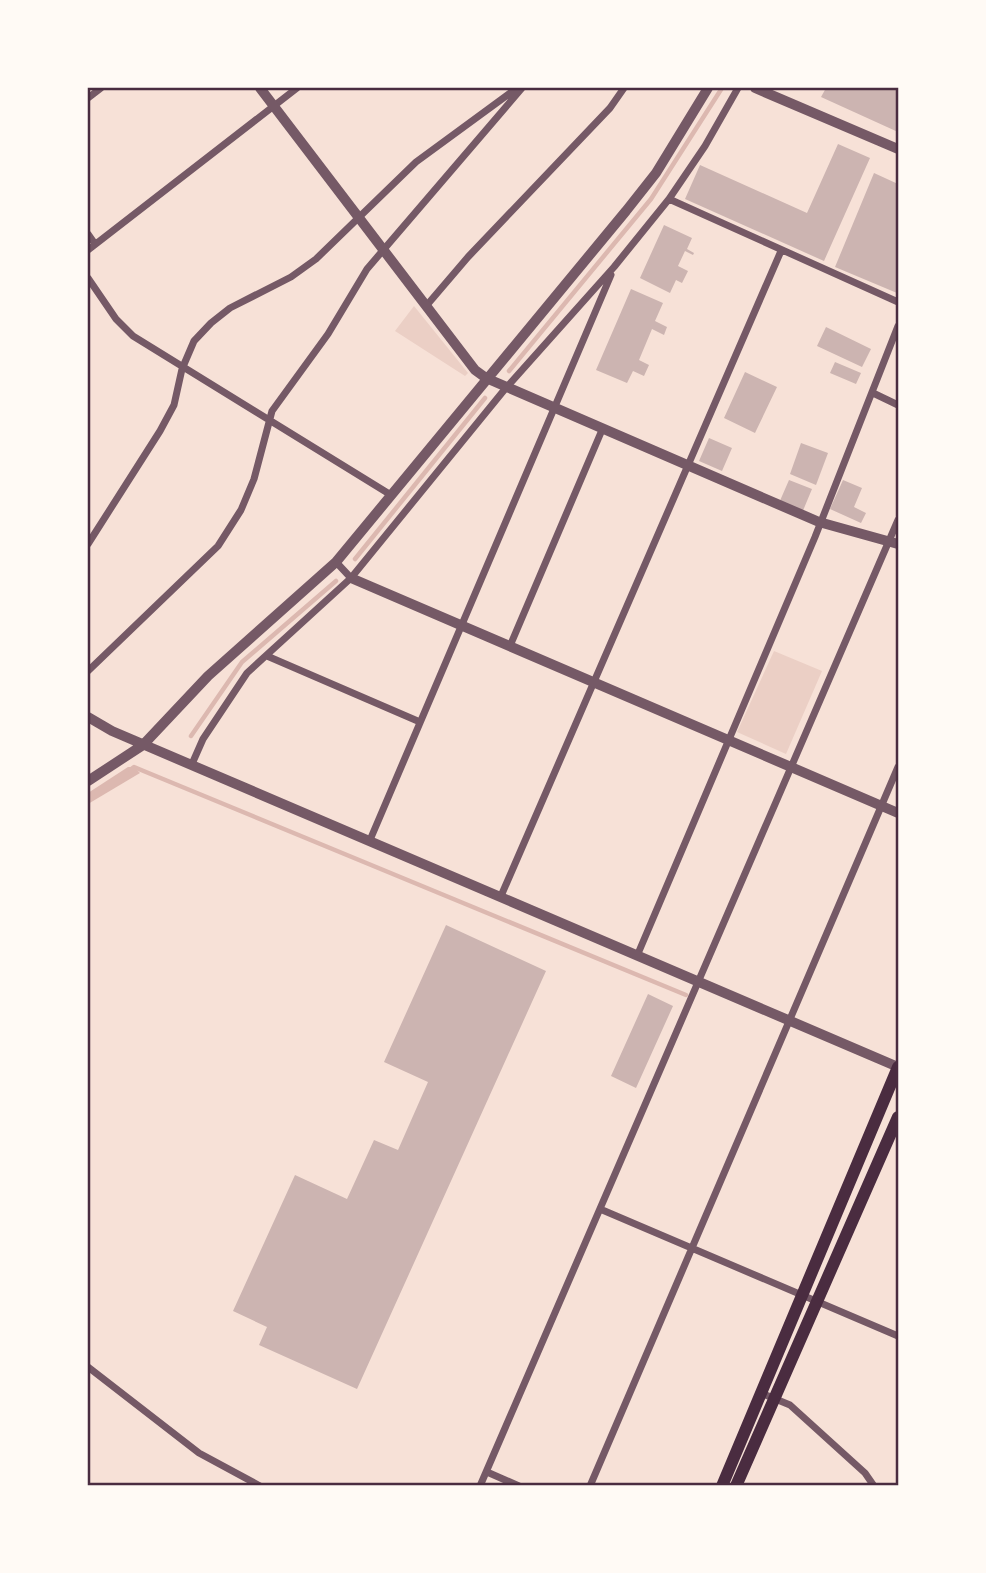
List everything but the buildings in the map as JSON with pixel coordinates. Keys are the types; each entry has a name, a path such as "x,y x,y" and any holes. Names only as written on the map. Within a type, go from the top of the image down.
{"highway":[{"path":"722,1486 898,1067"},
{"path":"736,1486 898,1117"}],"street":[{"path":"88,98 101,88"},
{"path":"260,88 475,370 486,379 819,522 894,543"},
{"path":"88,250 297,88"},
{"path":"88,544 160,431 174,404 182,369 194,341 211,323 230,308 291,277 316,259 416,162 520,88"},
{"path":"88,671 218,546 242,510 254,479 268,419 328,334 359,280 520,88"},
{"path":"427,305 468,257 610,108 624,88"},
{"path":"88,781 143,745 208,676 336,562 656,173 708,88"},
{"path":"192,764 203,740 247,673 351,578 505,389 614,267 669,199 705,146 738,88"},
{"path":"755,88 898,149"},
{"path":"669,199 898,302"},
{"path":"88,234 95,244"},
{"path":"500,896 781,251"},
{"path":"370,840 614,267"},
{"path":"88,278 116,319 133,336 182,369 213,383 391,495"},
{"path":"637,956 873,393 898,326"},
{"path":"873,393 898,405"},
{"path":"510,646 602,430"},
{"path":"480,1486 697,981 894,543 898,520"},
{"path":"336,562 351,578 898,813"},
{"path":"267,656 420,722"},
{"path":"88,717 143,745 898,1067"},
{"path":"590,1486 898,767"},
{"path":"600,1209 694,1248 802,1298 817,1300 898,1336"},
{"path":"88,1367 199,1453 260,1486"},
{"path":"761,1393 790,1405 818,1429 874,1486"},
{"path":"487,1472 519,1486"}],"shaded area":[{"path":"414,306 468,373 465,376 395,331"},
{"path":"774,651 822,671 786,754 737,732"},
{"path":"128,767 134,767 140,773 88,804 88,793"}],"waterway":[{"path":"509,371 651,199 722,88"},
{"path":"355,559 485,398"},
{"path":"191,736 242,662 336,581"},
{"path":"130,770 134,767 686,995"}]}
